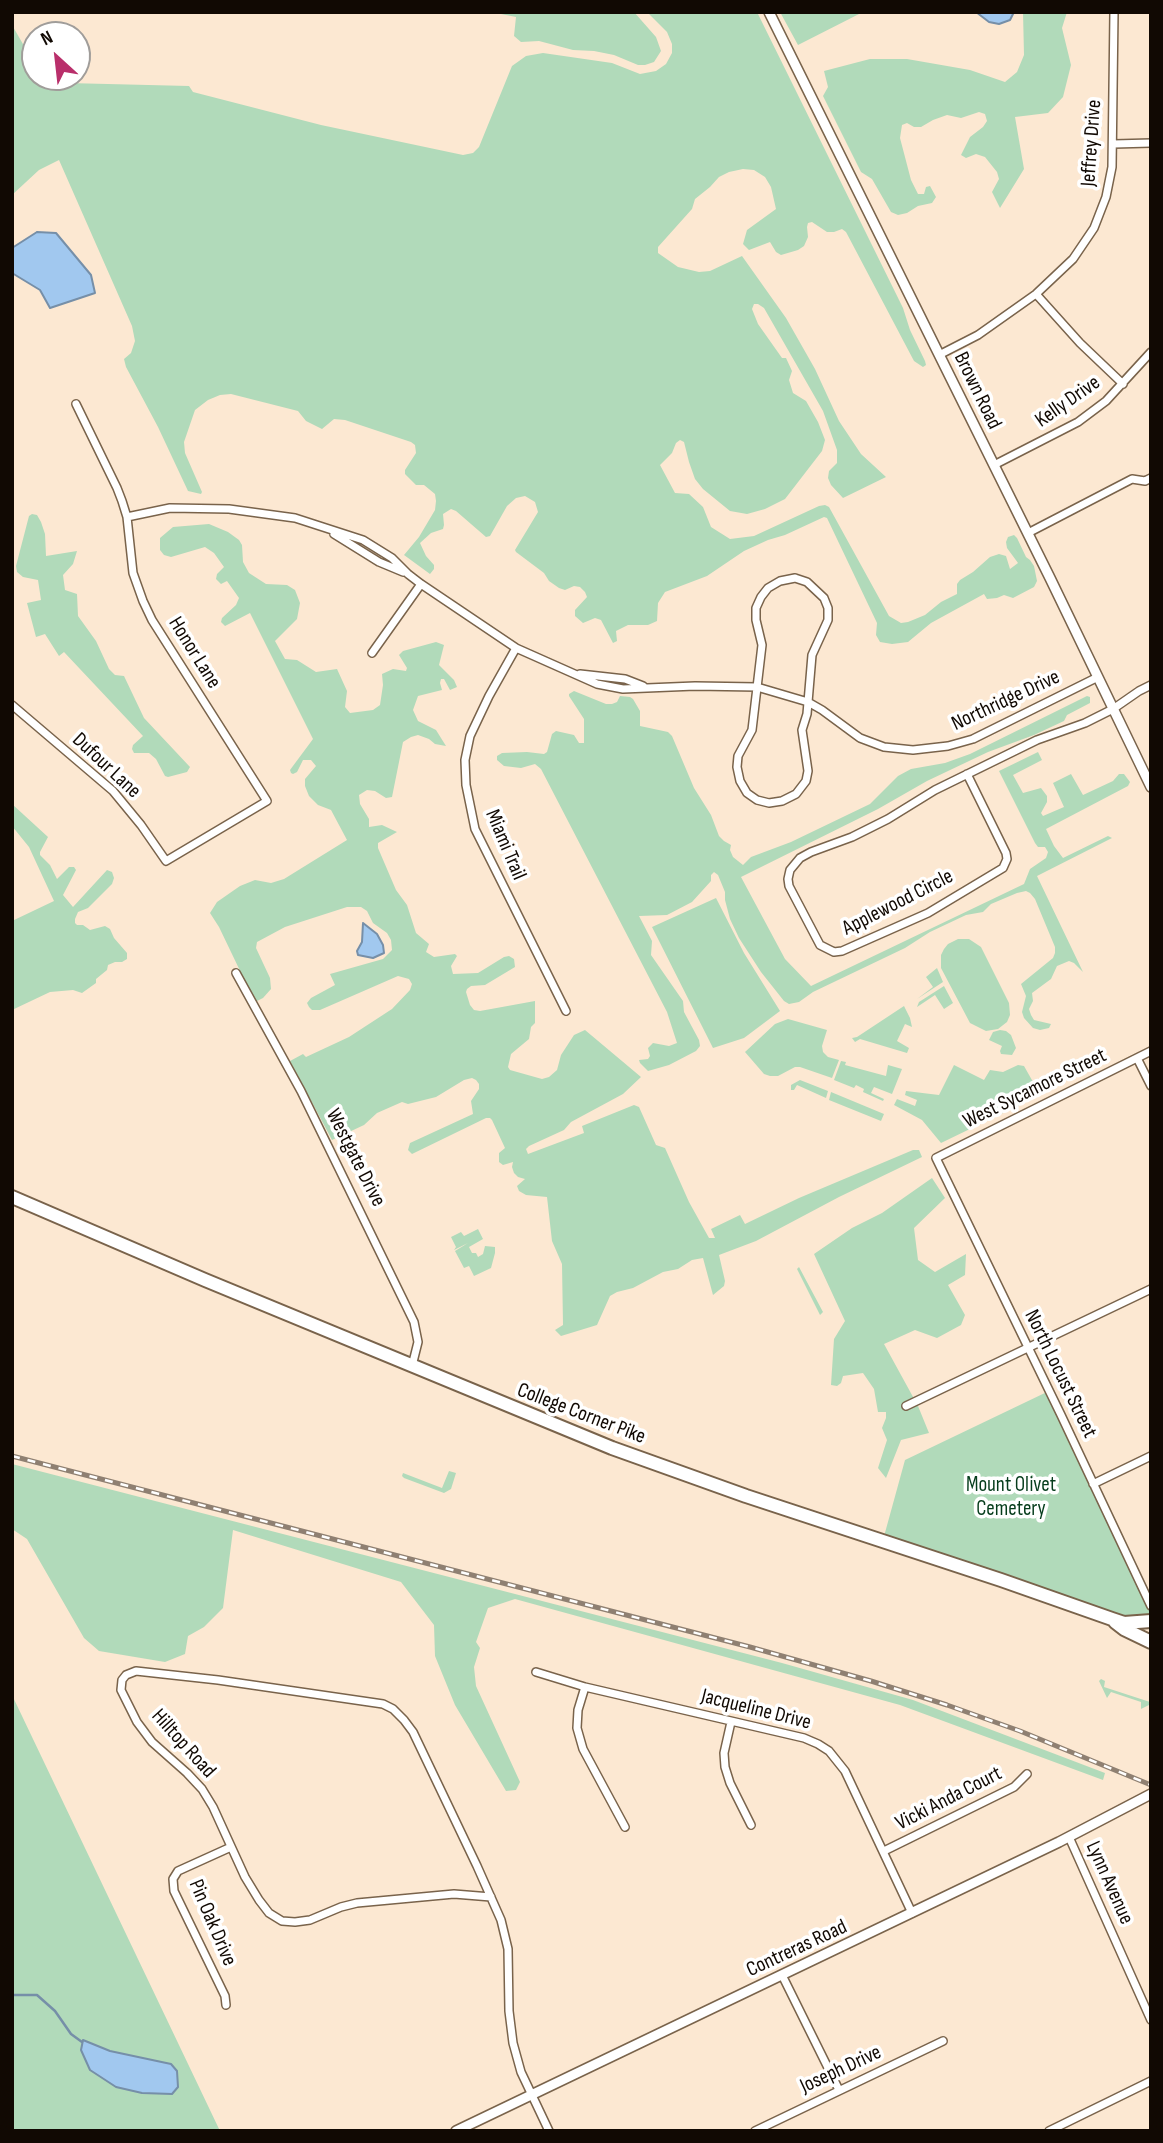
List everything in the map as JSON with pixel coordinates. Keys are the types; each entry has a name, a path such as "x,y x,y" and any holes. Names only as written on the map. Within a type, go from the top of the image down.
{"highway":[{"name":"College Corner Pike","path":"12,1197 612,1448 736,1493 976,1571 1124,1623 1151,1621"},
{"path":"1112,1619 1124,1629 1151,1642"}],"street":[{"name":"Brown Road","path":"769,12 1151,787"},
{"name":"Jeffrey Drive","path":"939,355 978,335 1036,295 1073,259 1094,228 1106,197 1112,167 1114,12"},
{"path":"1114,144 1151,143"},
{"path":"1036,295 1080,344 1123,384"},
{"name":"Kelly Drive","path":"994,465 1078,422 1106,401 1151,352"},
{"name":"Honor Lane","path":"76,404 117,488 127,517 133,573 152,620 267,801 166,861"},
{"path":"1028,533 1132,479 1145,481 1151,478"},
{"name":"Northridge Drive","path":"127,517 170,508 229,509 295,518 363,540 392,558 421,584 516,648 597,684 623,689 757,687 808,702 860,737 884,747 913,750 948,746 973,739 1098,677"},
{"path":"795,579 807,582 824,597 828,620 812,655 807,714 802,730 808,771 806,781 796,794 782,802 757,800 747,793 740,781 738,756 752,730 757,687 762,645 756,608 761,597 768,588 780,581 795,579"},
{"path":"372,653 421,584"},
{"name":"Miami Trail","path":"516,648 470,736 466,785 475,828 566,1011"},
{"name":"Applewood Circle","path":"967,774 1006,852 1007,859 1003,868 928,913 888,932 842,951 834,952 820,945 789,886 788,879 793,864 811,852 876,825 934,790 1037,740 1085,723 1113,709 1151,685"},
{"name":"Dufour Lane","path":"12,705 113,791 166,861"},
{"name":"Westgate Drive","path":"236,973 301,1091 414,1322 418,1342 412,1366"},
{"name":"West Sycamore Street","path":"936,1158 1151,1051"},
{"path":"1137,1058 1151,1086"},
{"name":"North Locust Street","path":"936,1158 1151,1606"},
{"path":"906,1406 1151,1289"},
{"path":"1093,1484 1151,1456"},
{"name":"Hilltop Road","path":"491,1897 454,1894 357,1903 310,1920 282,1921 269,1913 259,1900 202,1789 152,1742 137,1722 121,1690 122,1681 126,1675 136,1671 205,1678 383,1704 404,1720 413,1732 491,1897 501,1920 508,1949 509,2011 513,2043 521,2072 549,2131"},
{"name":"Jacqueline Drive","path":"536,1672 585,1687 804,1738 829,1751 845,1771 912,1913"},
{"path":"585,1687 578,1710 577,1728 583,1749 625,1827"},
{"path":"731,1721 724,1753 725,1767 751,1825"},
{"name":"Vicki Anda Court","path":"884,1851 1014,1787 1027,1774"},
{"name":"Contreras Road","path":"456,2131 1069,1837 1151,1794"},
{"name":"Lynn Avenue","path":"1069,1837 1151,2020"},
{"name":"Pin Oak Drive","path":"226,2005 225,1996 174,1891 173,1879 178,1871 231,1847"},
{"path":"782,1975 838,2090"},
{"name":"Joseph Drive","path":"754,2131 943,2041"},
{"path":"1049,2131 1151,2081"}],"green space":[{"path":"491,12 634,12 656,37 661,51 654,62 638,65 614,55 594,51 573,50 539,41 521,42 514,36 516,17"},
{"path":"647,12 757,12 903,308 926,365 923,367 914,361 846,232 842,229 827,232 812,222 808,223 808,237 804,246 798,250 781,255 770,242 749,250 743,244 747,230 776,209 771,187 765,177 754,170 743,169 719,177 695,199 692,209 658,247 658,253 678,267 699,272 710,271 742,256 786,318 815,369 839,421 861,454 886,477 843,498 831,485 829,471 837,463 837,450 823,411 764,308 754,304 752,309 758,324 782,358 786,358 792,371 789,380 793,393 806,401 818,422 825,440 822,451 785,499 747,514 730,511 703,489 695,479 684,442 680,440 660,465 675,493 689,494 703,507 711,527 730,539 754,536 819,506 829,507 889,616 901,623 925,615 957,594 960,580 990,557 999,554 1006,556 1010,569 1018,563 1007,548 1006,542 1008,537 1014,535 1034,566 1037,581 1034,587 1013,598 1004,595 987,599 984,594 931,623 908,642 880,642 876,635 877,623 827,518 824,517 744,551 707,576 665,592 658,603 657,621 648,625 628,625 616,631 617,641 613,643 601,620 595,618 583,623 575,616 575,610 587,597 580,587 574,586 565,590 559,588 516,552 538,512 535,502 525,496 516,498 507,506 490,536 486,537 456,511 451,509 443,514 443,529 431,533 420,543 434,565 430,574 404,555 419,537 435,510 436,501 435,494 424,485 416,485 405,474 416,453 415,445 411,442 345,420 334,419 322,429 306,421 298,411 231,394 220,395 195,410 184,442 185,453 202,492 188,491 126,367 124,359 131,353 135,341 132,326 59,160 39,170 12,195 12,25 21,41 21,91 91,91 91,84 189,86 193,92 321,125 463,155 473,153 479,147 512,66 526,56 543,53 612,63 640,74 656,71 666,64 672,53 667,32"},
{"path":"780,12 863,12 798,45"},
{"path":"1023,12 1067,12 1062,28 1071,65 1063,97 1048,113 1015,117 1024,169 1000,208 992,192 999,179 997,172 985,157 976,154 966,158 961,155 970,137 987,121 985,114 979,112 961,118 947,115 921,127 907,123 902,125 900,138 911,180 918,194 924,194 926,187 930,186 936,197 932,203 918,206 907,213 898,215 891,212 872,179 861,172 823,96 828,87 824,71 870,59 907,59 970,70 1005,82 1017,72 1024,55"},
{"path":"37,515 45,534 46,556 77,551 73,564 63,575 65,590 77,594 78,616 96,641 109,669 115,675 124,676 144,718 190,767 187,772 165,776 156,759 149,753 134,753 133,745 143,736 64,652 59,656 45,634 36,637 27,603 41,600 38,580 23,577 17,572 16,566 29,516"},
{"path":"209,524 239,540 243,562 249,573 266,584 287,585 295,590 300,603 297,619 275,641 285,659 297,660 316,672 337,669 347,691 345,707 350,713 373,710 380,705 382,674 393,669 406,671 407,668 399,655 403,651 436,642 444,645 439,665 454,680 457,687 450,690 444,679 441,679 442,690 418,696 413,710 418,721 436,730 446,746 435,744 418,735 411,737 403,742 392,797 386,798 375,791 367,790 359,795 360,804 369,819 369,827 382,825 397,832 378,843 396,890 407,905 416,933 429,944 426,952 434,957 457,956 451,966 453,974 478,973 504,957 514,959 515,967 485,985 471,986 466,992 470,1005 474,1010 480,1011 535,1001 535,1023 531,1027 529,1039 511,1054 508,1067 510,1070 542,1079 549,1077 557,1070 561,1055 574,1035 585,1030 641,1077 623,1094 571,1122 564,1130 529,1146 526,1149 528,1154 584,1133 582,1126 634,1105 639,1107 656,1145 665,1148 689,1202 709,1238 715,1238 711,1229 740,1215 745,1224 913,1150 919,1150 922,1157 756,1241 719,1255 725,1281 724,1286 713,1295 703,1258 692,1260 678,1269 663,1272 633,1288 610,1296 597,1325 561,1336 555,1330 563,1325 562,1264 552,1241 547,1197 526,1195 519,1191 517,1186 525,1179 514,1173 513,1162 503,1165 499,1162 499,1153 505,1148 492,1120 486,1118 412,1154 408,1150 410,1143 473,1114 471,1101 479,1089 476,1080 464,1080 436,1097 408,1104 402,1102 377,1113 364,1125 332,1140 290,1061 303,1054 306,1057 349,1037 392,1009 410,990 412,984 409,979 398,976 320,1010 312,1010 309,1007 307,1003 311,998 335,985 330,974 383,959 392,950 387,933 373,923 367,911 361,907 347,907 285,927 257,942 256,948 270,978 271,989 255,1002 210,913 217,902 240,886 255,880 271,883 284,879 347,840 331,810 318,805 309,796 305,779 316,766 311,760 303,760 297,772 291,773 290,770 313,739 250,613 225,626 221,622 239,598 227,581 221,584 216,579 224,567 214,553 205,547 171,557 160,550 160,538 173,527"},
{"path":"574,691 606,704 617,702 620,696 630,697 640,711 640,726 668,732 672,736 694,788 711,815 719,836 731,845 733,857 743,865 751,857 791,842 870,804 898,776 911,769 945,763 970,754 1087,696 1090,697 1090,703 1067,715 1064,721 927,781 878,809 741,877 785,959 811,986 1024,884 1030,869 1046,858 1048,852 1045,847 1038,847 1035,843 999,771 1038,752 1042,760 1013,775 1023,793 1041,788 1047,796 1041,813 1043,816 1064,807 1053,783 1071,774 1083,795 1113,781 1119,774 1124,774 1130,782 1128,786 1046,829 1063,858 1108,836 1112,838 1037,876 1083,972 1069,961 1057,966 1051,979 1032,993 1033,1001 1029,1009 1031,1015 1034,1020 1051,1024 1049,1028 1033,1028 1022,1012 1026,996 1021,984 1053,958 1055,953 1035,899 1026,891 991,904 983,912 966,915 930,932 905,948 813,992 799,1002 789,1004 761,972 739,938 730,919 725,892 714,872 711,881 692,902 667,915 639,916 652,941 651,955 683,1001 684,1012 700,1046 696,1051 669,1065 648,1071 639,1060 648,1059 648,1048 653,1043 669,1046 677,1043 667,1012 541,769 535,764 521,768 504,766 497,760 497,756 502,753 544,754 552,734 556,731 574,735 579,743 584,743 584,719 569,696"},
{"path":"12,804 48,837 40,855 50,865 57,879 69,867 76,870 63,895 73,907 107,870 112,872 112,884 88,908 78,912 75,923 90,930 105,926 110,929 127,953 127,959 108,965 107,970 96,979 96,983 82,993 73,990 50,992 12,1010 12,921 54,901 29,847 12,826"},
{"path":"716,898 744,953 780,1011 744,1038 713,1048 652,927"},
{"path":"958,939 969,939 981,947 1009,1003 1010,1015 1007,1022 998,1029 986,1031 970,1023 941,968 944,949"},
{"path":"937,968 943,982 917,999 933,987 926,977"},
{"path":"944,986 953,1003 944,1009 935,995 917,1007 919,1002"},
{"path":"904,1006 912,1027 905,1024 897,1041 909,1048 907,1053 860,1039 855,1042 852,1038 857,1037"},
{"path":"788,1019 827,1030 823,1052 828,1057 839,1060 832,1078 800,1067 778,1076 770,1076 764,1074 745,1052 775,1024"},
{"path":"1000,1030 1011,1035 1016,1048 1012,1055 1001,1054 1002,1046 989,1040 993,1032"},
{"path":"841,1061 846,1062 845,1065 886,1076 888,1065 902,1069 892,1094 874,1087 871,1093 884,1099 883,1101 863,1092 864,1089 856,1085 854,1088 834,1080"},
{"path":"954,1065 984,1080 990,1070 1003,1072 1018,1065 1024,1066 1038,1096 941,1143 922,1120 894,1105 897,1099 915,1106 917,1100 905,1095 906,1091 939,1095"},
{"path":"800,1080 828,1091 826,1098 797,1085 791,1090 791,1085"},
{"path":"831,1092 884,1114 881,1121 829,1100"},
{"path":"932,1178 945,1198 914,1228 918,1260 935,1272 966,1254 965,1275 948,1285 965,1315 961,1325 937,1338 915,1330 884,1344 918,1406 929,1433 901,1440 886,1478 878,1468 887,1440 882,1428 886,1412 878,1412 874,1389 863,1373 843,1376 837,1386 831,1385 834,1339 845,1321 814,1254 852,1228 882,1213"},
{"path":"478,1229 483,1239 469,1247 472,1253 476,1253 478,1257 483,1254 485,1246 495,1247 495,1253 491,1268 474,1276 469,1266 464,1268 455,1251 468,1243 454,1250 456,1247 451,1237 461,1232 464,1236"},
{"path":"799,1267 823,1312 820,1315 797,1269"},
{"name":"Mount Olivet Cemetery","path":"1049,1391 1151,1606 1151,1621 1136,1623 883,1540 905,1460"},
{"path":"12,1464 782,1663 913,1700 1105,1773 1103,1780 900,1705 515,1599 488,1608 476,1642 480,1648 474,1667 476,1686 520,1782 516,1790 506,1791 455,1705 435,1656 434,1625 401,1582 233,1530 223,1608 204,1627 188,1636 185,1654 165,1662 99,1651 84,1638 27,1539 12,1529"},
{"path":"449,1471 456,1473 451,1489 444,1493 402,1476 403,1473 442,1488"},
{"path":"1099,1681 1105,1681 1104,1687 1151,1701 1151,1704 1141,1709 1141,1702 1111,1692 1107,1698"},
{"path":"12,1695 220,2131 12,2131"}],"water":[{"path":"976,12 1014,12 1010,20 999,24 989,22"},
{"path":"37,232 56,233 91,275 95,293 50,308 40,290 12,273 12,248"},
{"path":"363,923 377,934 384,953 373,958 358,955"},
{"path":"83,2040 110,2051 171,2064 177,2071 178,2087 172,2094 142,2093 116,2087 90,2070 81,2050"}],"waterway":[{"path":"12,1995 37,1995 55,2011 71,2034 82,2042"}],"railway":[{"path":"12,1456 750,1647 871,1681 1020,1731 1151,1785"}]}
